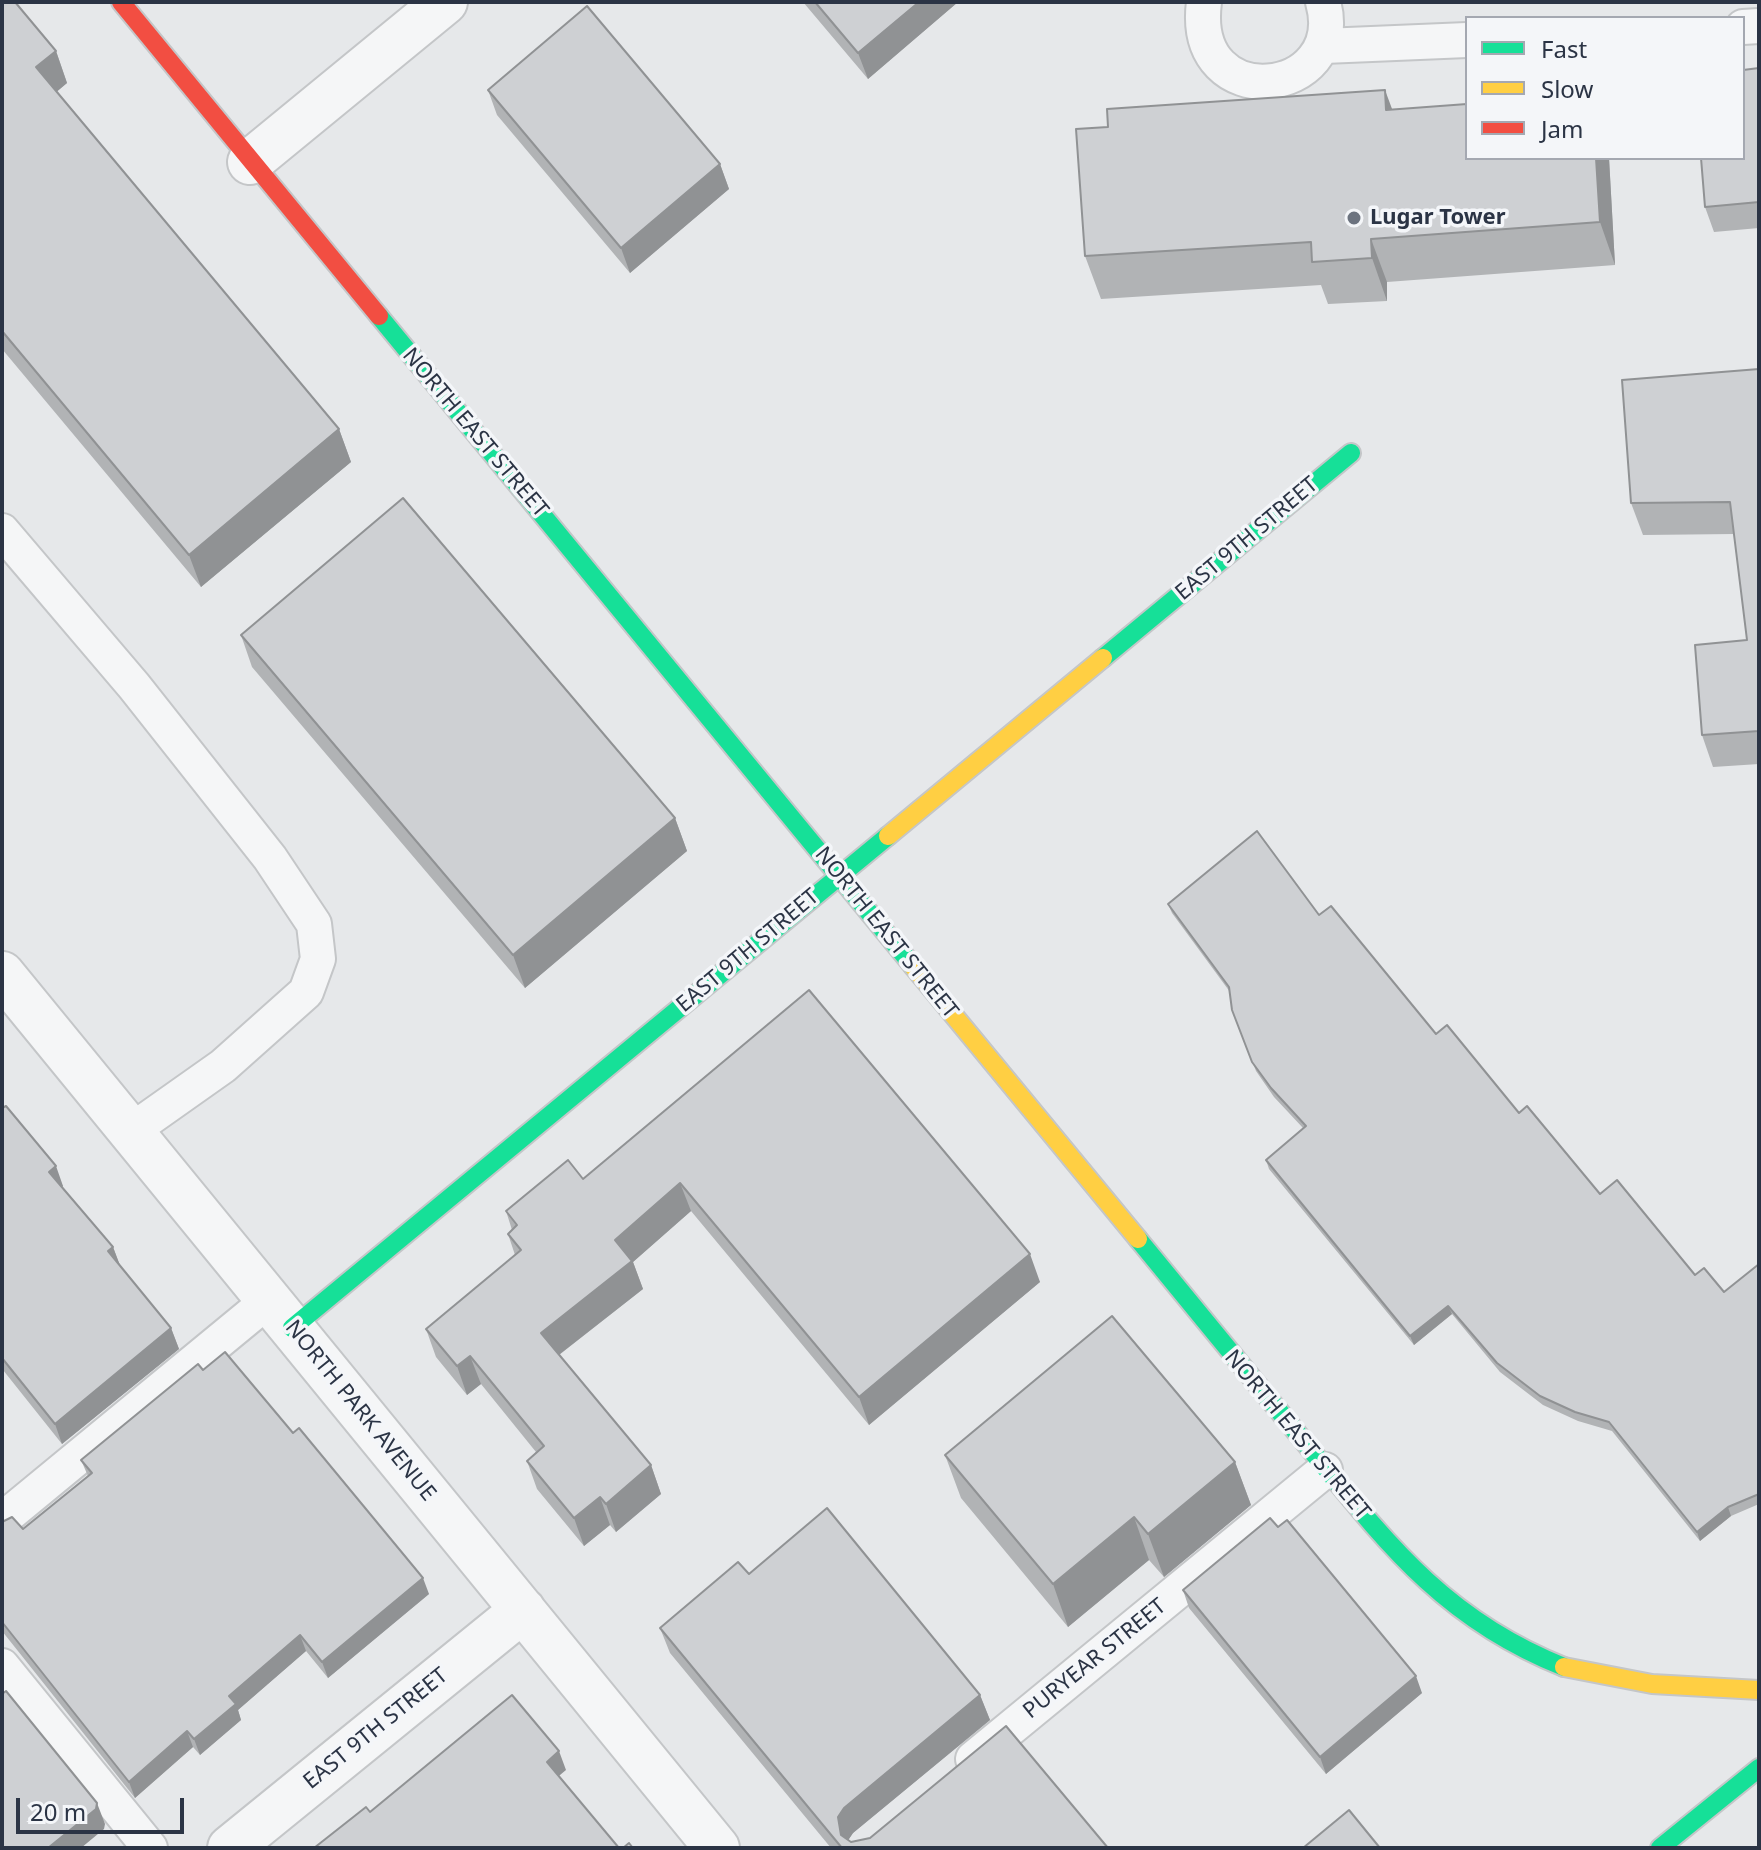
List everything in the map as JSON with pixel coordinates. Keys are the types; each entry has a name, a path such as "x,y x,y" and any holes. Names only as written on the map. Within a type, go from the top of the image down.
{"main road":[{"name":"NORTH EAST STREET","path":"121,2 1401,1559 1437,1595 1500,1640 1582,1674 1641,1685 1759,1690"},
{"name":"EAST 9TH STREET","path":"281,1314 839,876 1351,453"},
{"path":"1660,1848 1759,1768"}],"street":[{"path":"250,162 445,2"},
{"name":"NORTH PARK AVENUE","path":"2,974 717,1848"},
{"name":"EAST 9TH STREET","path":"230,1848 523,1610"}],"lane":[{"path":"1204,2 1205,41 1214,59 1229,72 1247,81 1286,79 1303,69 1324,46 1327,15 1323,2"},
{"path":"1324,46 1465,40"},
{"path":"2,531 134,686 298,896 314,924 318,959 306,992 223,1066 131,1131"},
{"path":"2,1520 281,1314"},
{"name":"PURYEAR STREET","path":"950,1779 1325,1470"},
{"path":"2,1666 150,1848"}],"building":[{"path":"2,2 15,2 56,51 36,67 339,429 189,555 2,331"},
{"path":"815,2 919,2 858,53"},
{"path":"587,6 720,164 621,248 488,90"},
{"path":"1759,68 1759,202 1705,207 1701,160 1745,160 1745,70"},
{"name":"Lugar Tower","path":"1385,90 1386,110 1465,104 1465,160 1596,160 1600,222 1371,239 1372,258 1312,262 1311,242 1085,256 1076,129 1108,127 1107,109"},
{"path":"1759,369 1759,731 1702,735 1695,645 1747,640 1730,502 1631,503 1622,380"},
{"path":"403,498 675,818 513,955 241,635"},
{"path":"1257,831 1319,915 1331,906 1436,1034 1447,1025 1519,1113 1527,1106 1600,1194 1617,1180 1695,1275 1704,1268 1724,1292 1759,1264 1759,1494 1728,1507 1697,1532 1609,1422 1575,1412 1540,1396 1497,1363 1448,1306 1410,1336 1266,1160 1306,1126 1252,1062 1232,1010 1229,987 1168,904"},
{"path":"809,990 1030,1254 859,1397 680,1183 615,1240 632,1261 541,1333 651,1465 606,1504 600,1497 574,1518 527,1461 544,1446 470,1356 457,1366 426,1329 521,1250 508,1234 517,1225 506,1211 568,1160 583,1179"},
{"path":"6,1106 56,1166 49,1172 113,1247 108,1251 171,1328 55,1424 2,1358 2,1108"},
{"path":"1112,1316 1235,1462 1148,1534 1134,1517 1053,1584 945,1455"},
{"path":"225,1352 293,1433 299,1428 423,1578 322,1662 300,1635 229,1696 236,1704 194,1739 187,1731 129,1782 2,1622 2,1522 12,1517 23,1529 92,1473 81,1460 198,1364 203,1370"},
{"path":"827,1508 980,1695 844,1808 838,1817 841,1835 851,1842 870,1838 1006,1726 1108,1848 842,1848 660,1628 738,1562 749,1574"},
{"path":"1270,1518 1278,1527 1287,1520 1416,1676 1320,1757 1183,1590"},
{"path":"6,1691 97,1803 96,1809 48,1848 2,1848 2,1694"},
{"path":"512,1695 559,1751 547,1762 619,1848 314,1848 366,1807 370,1812"},
{"path":"1349,1810 1380,1848 1303,1848"}],"traffic: fast":[{"path":"379,316 913,966"},
{"path":"1103,658 1351,453"},
{"path":"292,1328 888,836"},
{"path":"1138,1239 1356,1505 1414,1569 1481,1624 1520,1647 1564,1667"},
{"path":"1660,1848 1759,1768"}],"traffic: slow":[{"path":"888,836 1103,658"},
{"path":"913,966 1138,1239"},
{"path":"1564,1667 1652,1684 1759,1690"}],"traffic: jam":[{"path":"121,2 379,316"}],"place":[{"name":"Lugar Tower","path":"1354,218"}]}
